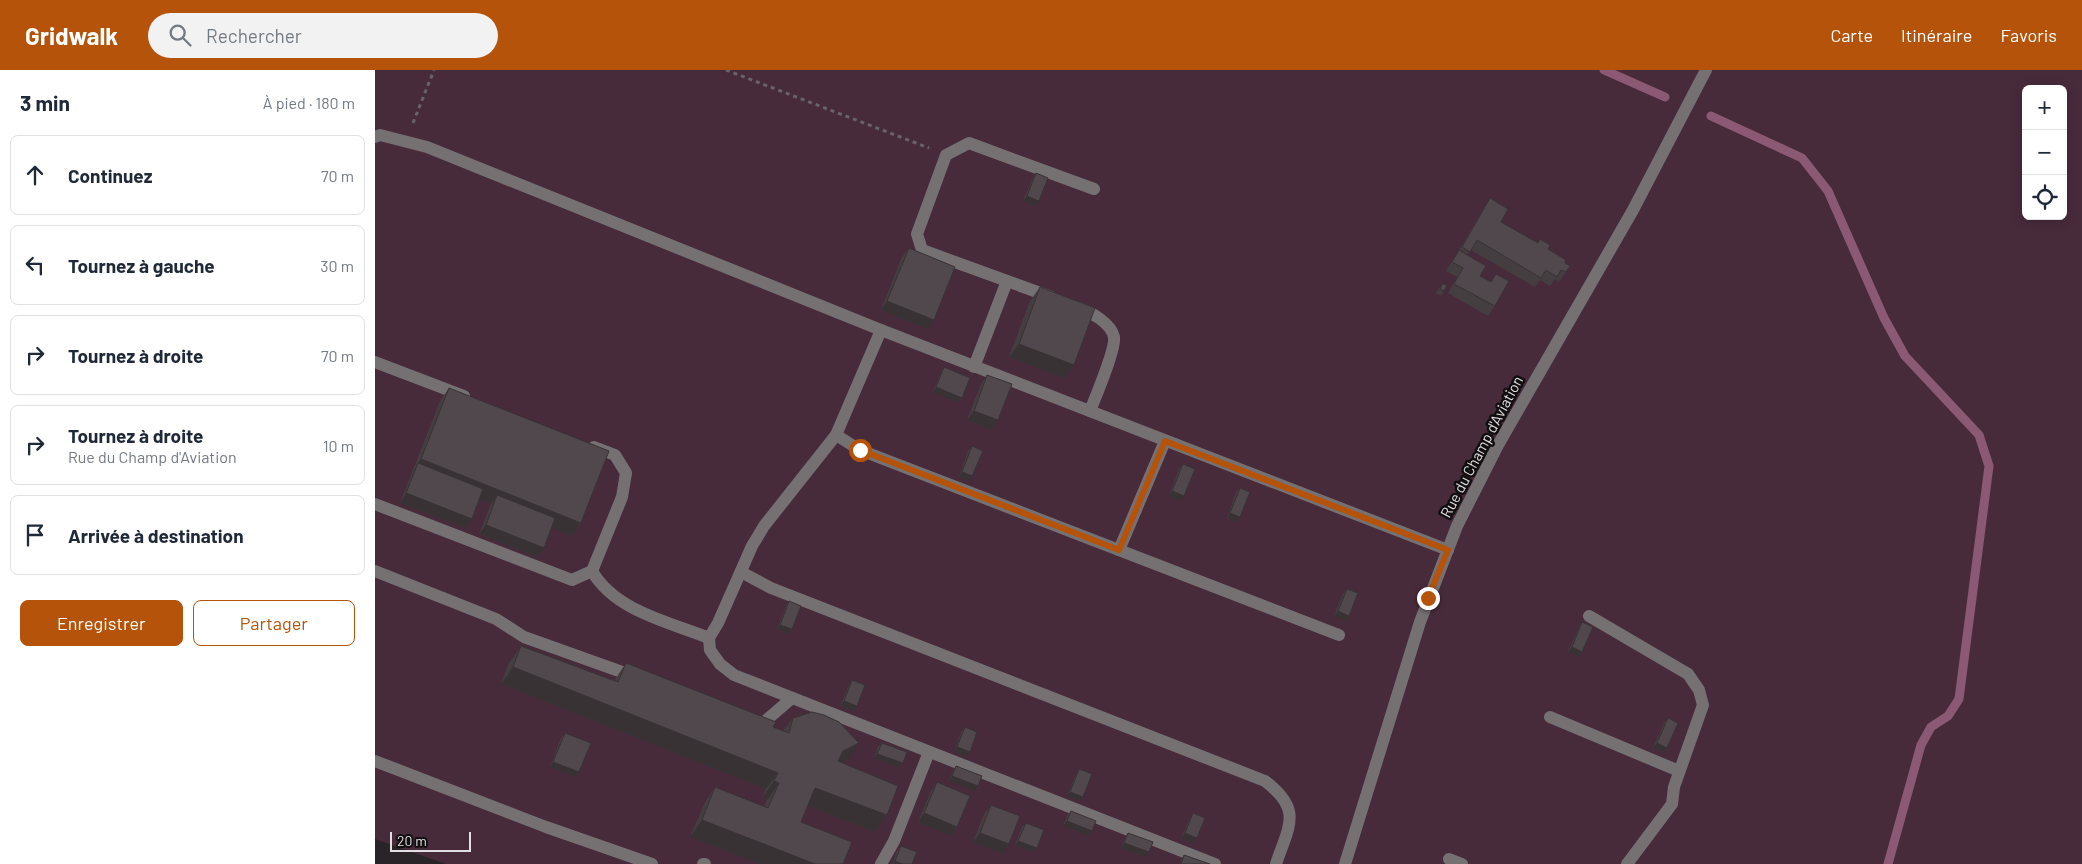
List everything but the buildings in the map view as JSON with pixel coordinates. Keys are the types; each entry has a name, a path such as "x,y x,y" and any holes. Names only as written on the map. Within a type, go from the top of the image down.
{"street":[{"name":"Rue du Champ d'Aviation","path":"1345,864 1417,629 1465,509 1498,446 1633,210 1706,70"},
{"path":"375,137 380,135 436,151 974,367 1448,550"},
{"path":"1090,412 1114,338 1106,324 1085,310 922,250 917,234 946,155 969,143 1094,189"},
{"path":"974,367 1007,281"},
{"path":"881,330 836,436 764,526 752,546 718,623 709,638 710,650 720,664 734,675 1215,864"},
{"path":"375,362 477,401"},
{"path":"836,436 860,450 1339,635"},
{"path":"375,504 572,580 592,571 622,497 625,473 615,455 578,441"},
{"path":"1119,550 1165,441"},
{"path":"375,571 496,618 524,637 653,684"},
{"path":"592,571 598,581 617,600 709,638"},
{"path":"741,572 771,588 1265,781 1280,792 1289,805 1291,819 1276,864"},
{"path":"1589,616 1688,674 1699,690 1703,706 1679,771 1674,787 1672,804 1627,864"},
{"path":"745,717 763,723 792,698"},
{"path":"1550,717 1679,771"},
{"path":"881,864 894,841 929,752"},
{"path":"375,761 546,827 652,864"},
{"path":"1449,859 1462,864"}],"path":[{"path":"405,142 435,70"},
{"path":"726,70 946,155"}],"shaded area":[{"path":"375,70 2082,70 2082,864 446,864 375,839"}],"waterway":[{"path":"1604,70 1665,97"},
{"path":"1711,116 1802,158 1828,191 1884,318 1905,356 1979,435 1989,466 1959,699 1948,716 1931,727 1921,745 1888,864"}],"route":[{"path":"860,450 1119,550 1165,441 1448,550 1428,598"}]}
